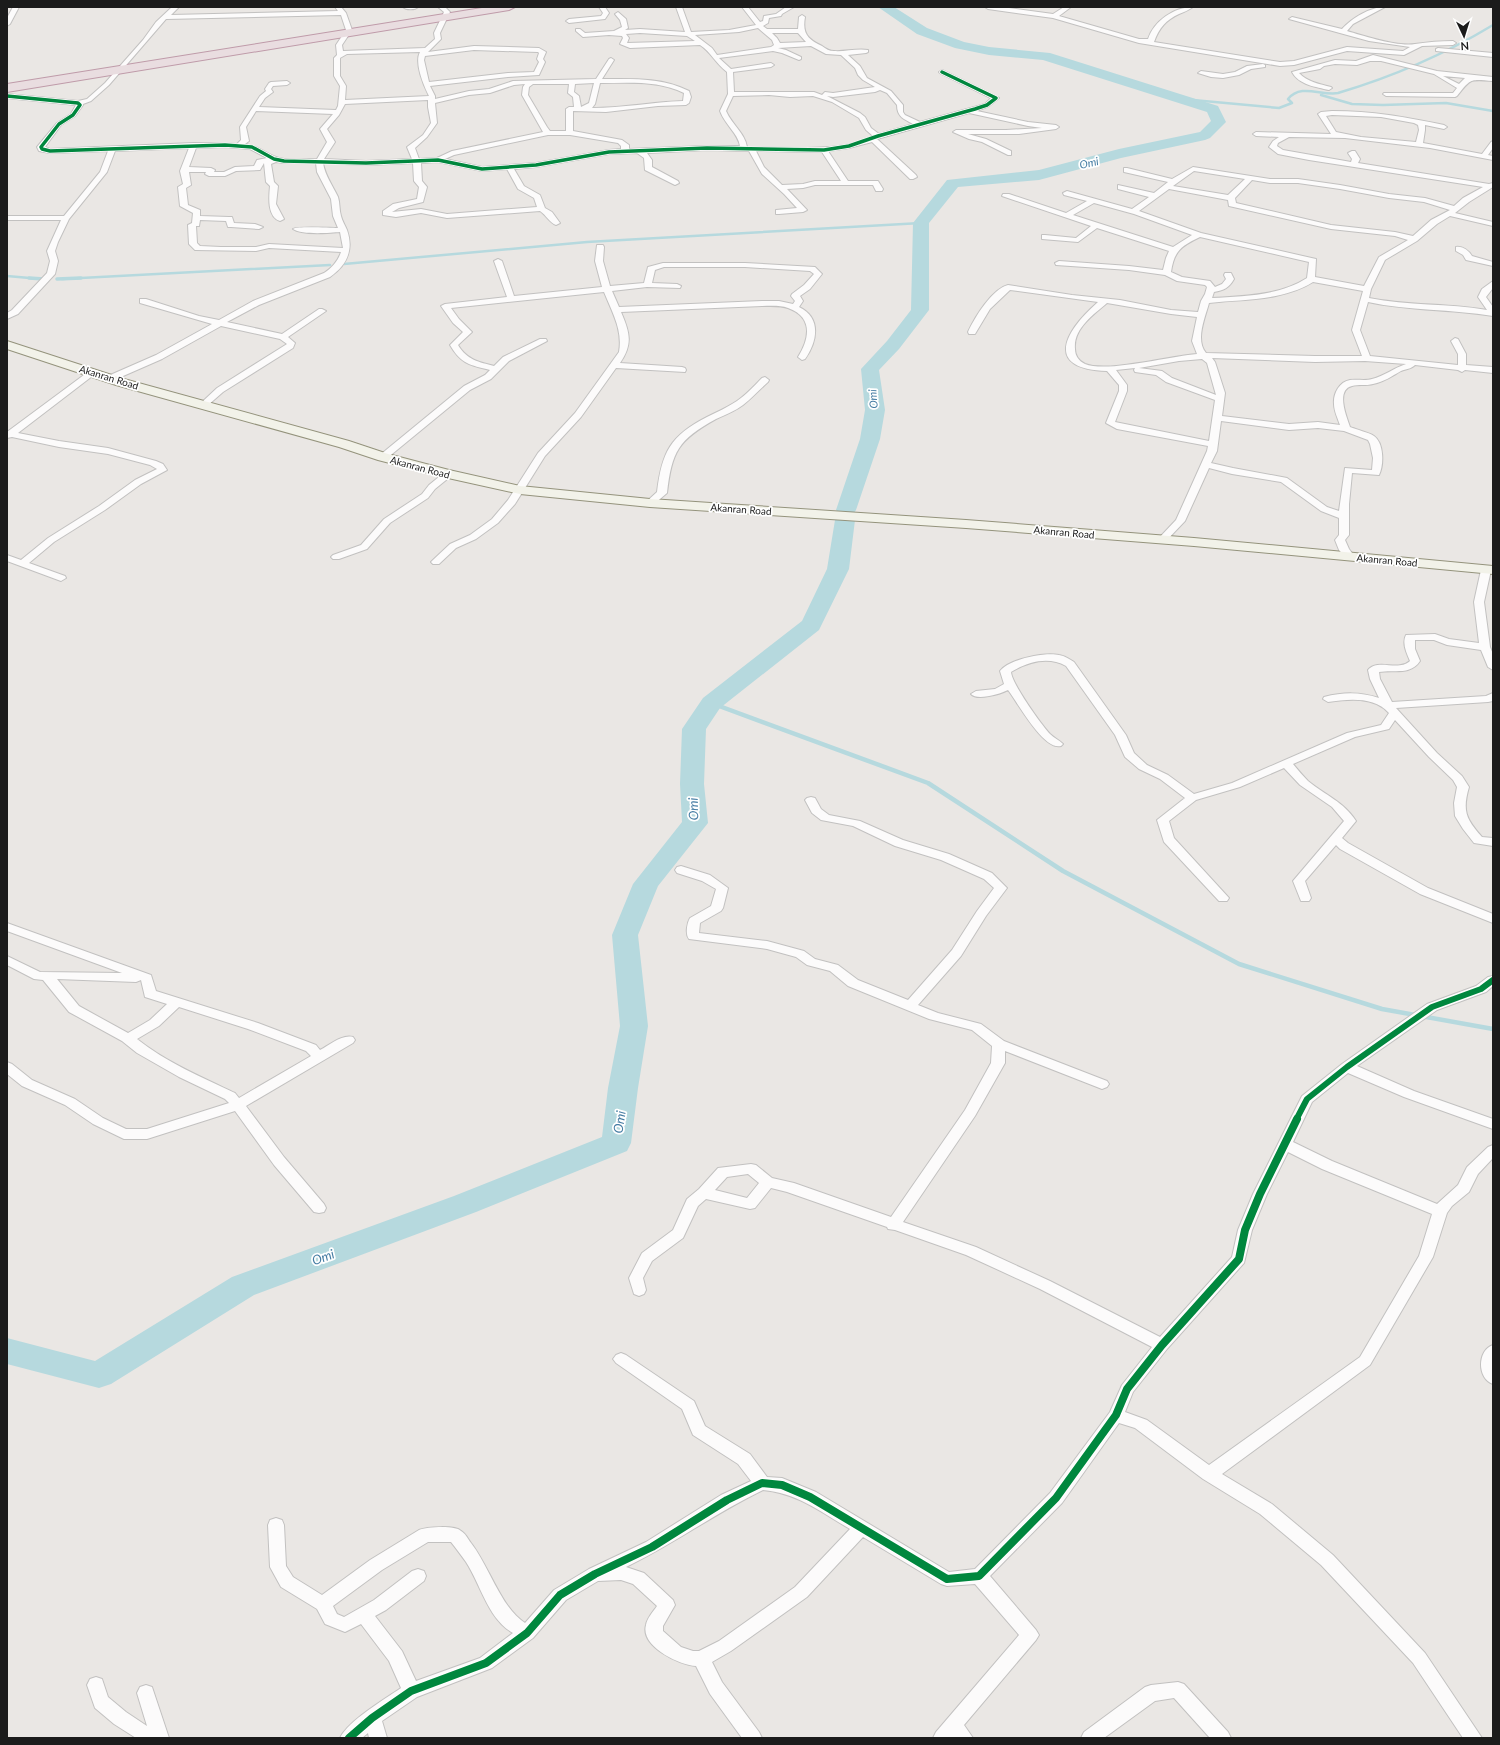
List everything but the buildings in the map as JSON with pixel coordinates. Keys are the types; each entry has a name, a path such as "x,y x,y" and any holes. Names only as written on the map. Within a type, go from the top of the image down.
{"highway":[{"path":"7,88 509,7"}],"main road":[{"name":"Akanran Road","path":"7,345 111,378 383,457 448,474 520,490 650,503 966,524 1162,540 1489,570"}],"street":[{"path":"7,24 16,7"},
{"path":"7,96 78,103 89,100 107,84 145,41 158,23 176,7"},
{"path":"111,378 159,357 270,297 327,275 336,269 337,265 343,259 346,250 343,230 337,216 335,199 321,172 319,161 331,142 323,129 338,112 342,102 343,86 337,76 338,58 340,55 340,45 349,30 343,13 338,7"},
{"path":"406,7 415,7"},
{"path":"440,7 446,12 444,21 437,33 438,39 424,52 422,66 426,84 432,100 434,123 425,136 411,147 417,162 418,181 423,187 420,200 396,206 386,213 396,215 421,211 447,216 542,209"},
{"path":"602,7 606,13"},
{"path":"679,7 689,34 710,49 719,63 730,71 771,65"},
{"path":"745,7 760,26 775,39 775,47"},
{"path":"578,30 583,35 601,35 640,31 689,34 735,30 760,26 766,22 766,17 779,15 779,13 791,7"},
{"path":"988,7 1054,16 1139,41 1278,65 1297,71 1318,68 1322,65 1335,62 1358,63 1369,59 1381,60"},
{"path":"1054,16 1068,7"},
{"path":"1139,41 1151,41 1154,31 1159,24 1181,10 1190,7"},
{"path":"1342,32 1351,24 1382,7"},
{"path":"606,13 623,13 626,8"},
{"path":"165,17 343,13"},
{"path":"569,20 603,18 606,13"},
{"path":"615,33 625,28 623,19 618,14"},
{"path":"802,17 801,31 806,41 832,53 866,51"},
{"path":"1292,19 1314,23 1381,42 1493,55"},
{"path":"766,31 801,31"},
{"path":"615,33 624,35 625,40 623,44 630,46 702,43"},
{"path":"1201,73 1223,76 1237,74 1249,67 1278,65 1347,49 1404,53 1415,47 1428,43 1453,43"},
{"path":"716,57 775,47 812,44"},
{"path":"775,47 799,58"},
{"path":"340,55 346,52 448,52 474,48 509,48 543,52 540,59 542,62 537,74 501,76 426,84"},
{"path":"1347,49 1381,60 1436,73 1493,79"},
{"path":"841,52 858,66 864,79 889,92 895,98 900,105 900,112 903,116 918,124"},
{"path":"580,109 588,107 592,104 592,92 611,60"},
{"path":"730,71 731,94 725,103 723,111 727,121 741,136 741,140 744,145 743,149"},
{"path":"1297,71 1294,73 1304,80 1329,88"},
{"path":"78,103 80,105 74,115 59,124 41,147 42,149 56,152 194,145 238,146 252,148 274,159 284,161 366,163 438,160 482,169 536,165 609,152 640,150 684,148 824,150 849,146 918,124 969,111 987,105 996,98 942,72"},
{"path":"1436,73 1442,78 1461,88"},
{"path":"1386,94 1455,95 1461,88 1464,81 1474,77"},
{"path":"342,102 432,100 468,93 490,91 513,83 598,81 655,82 687,92 688,97 686,103 658,104 606,110 569,110 570,133"},
{"path":"572,82 571,93 576,96 580,109"},
{"path":"238,146 245,141 243,126 262,98 270,92 268,89 271,84 287,83"},
{"path":"530,83 526,87 525,95 530,102 540,126 548,133"},
{"path":"731,94 770,93 790,95 823,93 833,96 875,90 879,88"},
{"path":"814,94 834,101 862,117 868,129 913,178"},
{"path":"254,109 338,112"},
{"path":"969,111 1028,124 1056,127 1033,132 1008,134 956,132 971,138 984,140 1008,153"},
{"path":"1351,138 1333,133 1322,114 1335,113 1373,115 1408,119 1444,127"},
{"path":"1418,122 1422,127 1419,145"},
{"path":"438,160 452,153 548,133 570,133 620,141 625,145 625,151"},
{"path":"1256,134 1351,138 1465,149 1493,158"},
{"path":"1288,135 1276,142 1273,147 1281,152 1354,164 1362,167 1492,186"},
{"path":"1484,156 1493,143"},
{"path":"194,145 185,172 185,181 187,185 182,187 184,206 197,212 196,224 192,226 192,238 193,244 198,248 256,249 269,246 346,250"},
{"path":"7,317 15,312 51,274 54,261 51,251 66,218 103,172 112,149"},
{"path":"640,150 646,154 649,160 648,168 675,183"},
{"path":"752,150 756,161 762,168 765,175 785,190 793,201 803,210 779,212"},
{"path":"824,150 846,183"},
{"path":"1352,153 1356,159 1354,164"},
{"path":"185,172 188,168 211,170 209,174 225,174 235,169 257,168 260,162 274,159"},
{"path":"274,159 273,161 267,163 270,182 274,186 271,199 272,204 280,219"},
{"path":"509,167 522,187 537,197 542,209 549,214 556,223"},
{"path":"1132,212 1192,169 1275,182 1298,181 1389,196 1425,200 1456,209"},
{"path":"1127,170 1171,184 1230,198"},
{"path":"1230,198 1250,178"},
{"path":"780,187 803,186 815,183 876,183 879,190"},
{"path":"1121,186 1156,196"},
{"path":"1368,358 1356,330 1367,289 1382,260 1414,239 1434,222 1456,209 1466,200 1492,186"},
{"path":"1067,193 1132,212 1199,235 1313,262 1311,279"},
{"path":"1006,196 1174,250"},
{"path":"1230,198 1232,199 1232,204 1332,227 1388,233 1414,239"},
{"path":"1068,215 1093,200"},
{"path":"1449,214 1493,224"},
{"path":"7,218 66,218"},
{"path":"196,218 229,219 231,225 259,227"},
{"path":"1045,237 1078,240 1096,224"},
{"path":"297,229 316,231 343,230"},
{"path":"1167,273 1168,264 1174,250 1181,243 1199,235"},
{"path":"436,562 454,546 474,537 495,521 512,502 541,455 578,415 626,347 626,339 616,310 605,289 599,266 598,257 600,247"},
{"path":"1459,249 1466,253 1469,258 1493,264"},
{"path":"498,261 511,298"},
{"path":"1059,263 1129,268 1167,273 1180,279 1207,283 1211,287 1211,293 1205,301 1201,315 1196,341 1201,353 1211,362 1221,393 1212,451 1180,521 1162,540"},
{"path":"647,285 651,269 663,265 745,265 812,269 818,274 807,287 795,296 800,301 795,307"},
{"path":"1211,290 1224,288 1230,279 1228,274"},
{"path":"1205,301 1244,299 1296,287 1311,279 1367,289"},
{"path":"1493,283 1485,291 1482,297 1493,313"},
{"path":"494,370 469,363 458,354 454,345 468,332 456,321 445,306 647,285 677,286"},
{"path":"972,332 978,318 988,305 1008,287 1120,302 1171,312 1201,315"},
{"path":"1364,299 1382,303 1466,309 1493,313"},
{"path":"1104,301 1084,319 1071,338 1070,352 1079,365 1092,368 1131,367 1181,358 1206,356 1368,358 1493,370"},
{"path":"143,302 220,323 283,337 291,343 290,346 220,390 204,404"},
{"path":"616,310 748,304 790,305 806,315 812,326 809,348 802,357"},
{"path":"283,337 322,311"},
{"path":"383,457 467,388 488,377 506,359 543,341"},
{"path":"1455,341 1462,354 1462,368"},
{"path":"1346,429 1338,405 1339,396 1344,386 1350,383 1371,382 1381,379 1401,368 1409,366 1412,363"},
{"path":"613,365 682,370"},
{"path":"1131,367 1135,370 1159,372 1162,376 1169,380 1220,399"},
{"path":"1109,368 1123,385 1123,390 1110,423 1116,426 1213,444"},
{"path":"9,435 92,372"},
{"path":"650,503 662,493 664,468 669,456 680,439 706,421 740,403 765,380"},
{"path":"1216,418 1266,426 1289,427 1318,425 1346,429 1371,438 1375,444 1378,458 1376,472 1348,470 1344,535 1340,540 1344,550 1350,557"},
{"path":"9,435 108,451 153,463 160,466 162,470 138,482 102,508 51,540 22,564"},
{"path":"1206,464 1232,471 1284,480 1324,509 1344,516"},
{"path":"336,557 364,547 387,521 425,496 432,487 448,474"},
{"path":"7,558 62,578"},
{"path":"1489,570 1479,602 1485,647 1493,667"},
{"path":"1485,647 1447,642 1434,637 1410,637 1410,649 1415,661 1413,665 1403,668 1377,668 1373,670 1375,679 1391,709 1458,778 1463,787 1458,802 1459,813 1470,832 1478,840 1493,842"},
{"path":"1057,744 1047,737 1010,686 1005,671 1011,667 1039,659 1058,658 1070,664 1120,735 1129,755 1143,767 1164,776 1192,798"},
{"path":"976,694 997,692 1010,686"},
{"path":"1328,699 1345,696 1362,696 1391,709 1488,699 1493,696"},
{"path":"1223,898 1168,839 1163,820 1192,798 1236,785 1351,735 1385,726 1391,709"},
{"path":"1287,764 1303,782 1339,809 1348,817 1350,821 1299,881 1305,898"},
{"path":"811,800 816,811 825,818 856,824 899,843 944,857 988,876 1001,888 981,914 958,953 910,1006"},
{"path":"1336,838 1344,846 1424,891 1493,919"},
{"path":"681,870 706,878 722,888 717,908 694,921 693,936 781,948 800,954 811,962 834,968 853,983 934,1016 976,1027 999,1044 1102,1084"},
{"path":"7,927 147,978"},
{"path":"7,960 38,976 147,978"},
{"path":"46,975 74,1009 127,1038 142,1050 184,1074 230,1096 279,1161 319,1208"},
{"path":"147,978 150,994 253,1026 311,1048 318,1056"},
{"path":"349,1738 372,1718 411,1691 486,1663 527,1633 560,1595 595,1574 652,1547 728,1500 762,1483 782,1486 810,1497 947,1579 979,1576 1056,1498 1116,1415 1126,1389 1162,1345 1239,1259 1245,1230 1260,1194 1307,1099 1347,1067 1432,1006 1481,989 1493,980"},
{"path":"127,1038 143,1032 163,1018 176,1002"},
{"path":"7,1067 27,1083 70,1102 98,1121 124,1134 147,1134 238,1105 318,1056 348,1040"},
{"path":"893,1225 970,1114 998,1064 999,1044"},
{"path":"1347,1067 1409,1094 1493,1124"},
{"path":"1284,1144 1328,1165 1440,1211"},
{"path":"1209,1474 1280,1425 1365,1361 1426,1257 1440,1211 1447,1202 1464,1188 1472,1170 1493,1150"},
{"path":"639,1290 636,1278 647,1258 678,1234 692,1203 704,1193 723,1172 751,1169 768,1182 789,1187 893,1225 971,1251 1045,1285 1162,1345"},
{"path":"704,1193 750,1204 768,1182"},
{"path":"1493,1351 1490,1354 1489,1374 1493,1378"},
{"path":"621,1359 688,1405 699,1430 744,1459 762,1483"},
{"path":"1116,1415 1141,1424 1209,1474 1266,1509 1327,1560 1418,1658 1474,1738"},
{"path":"276,1525 278,1567 287,1582 323,1604 331,1619 345,1625 364,1615 418,1576"},
{"path":"595,1574 621,1573 638,1578 666,1605 654,1625 654,1634 673,1652 692,1659 701,1659 725,1646 801,1592 862,1527"},
{"path":"323,1604 376,1565 425,1535 455,1535 472,1557 502,1612 512,1624 527,1633"},
{"path":"953,1734 1030,1635 979,1576"},
{"path":"364,1615 396,1656 411,1691"},
{"path":"701,1659 716,1688 753,1738"},
{"path":"96,1685 101,1702 120,1718 151,1738"},
{"path":"1090,1738 1151,1693 1178,1690 1222,1738"},
{"path":"146,1693 160,1738"},
{"path":"372,1718 378,1738"}],"waterway":[{"name":"Omi","path":"846,510 870,439 875,410 870,369 893,345 920,310 921,223 953,183 1039,175 1119,154 1205,135 1219,122 1213,109 1045,56 989,51 960,45 922,31 885,7"},
{"path":"1182,99 1279,108 1292,103 1288,99 1293,94 1299,92 1312,91 1338,93 1378,80 1418,64 1456,46 1493,25"},
{"path":"1321,95 1352,104 1383,105 1446,103 1493,111"},
{"path":"344,264 587,242 921,223"},
{"path":"62,279 330,265"},
{"path":"7,276 32,278"},
{"path":"32,278 44,279"},
{"path":"32,278 41,279"},
{"path":"57,279 81,278"},
{"name":"Omi","path":"7,1351 99,1375 243,1286 465,1204 616,1143 623,1088 634,1026 625,935 646,884 695,823 692,784 694,729 711,703 811,625 838,569 845,520"},
{"path":"711,703 928,783 1063,871 1239,964 1382,1009 1493,1029"}],"cycle path":[{"path":"7,96 78,103 80,105 73,115 59,124 41,147 42,149 50,151 225,145 252,147 274,159 284,161 366,163 438,160 482,169 536,165 609,152 707,148 824,150 849,146 873,139 878,136 975,109 987,105 996,98 942,72"},
{"path":"349,1738 372,1718 411,1691 486,1663 527,1633 560,1595 595,1574 652,1547 727,1500 762,1483 782,1485 810,1497 947,1579 979,1576 1056,1498 1116,1415 1127,1389 1162,1345 1239,1259 1245,1230 1260,1194 1307,1099 1347,1067 1432,1007 1481,989 1493,980"}]}
